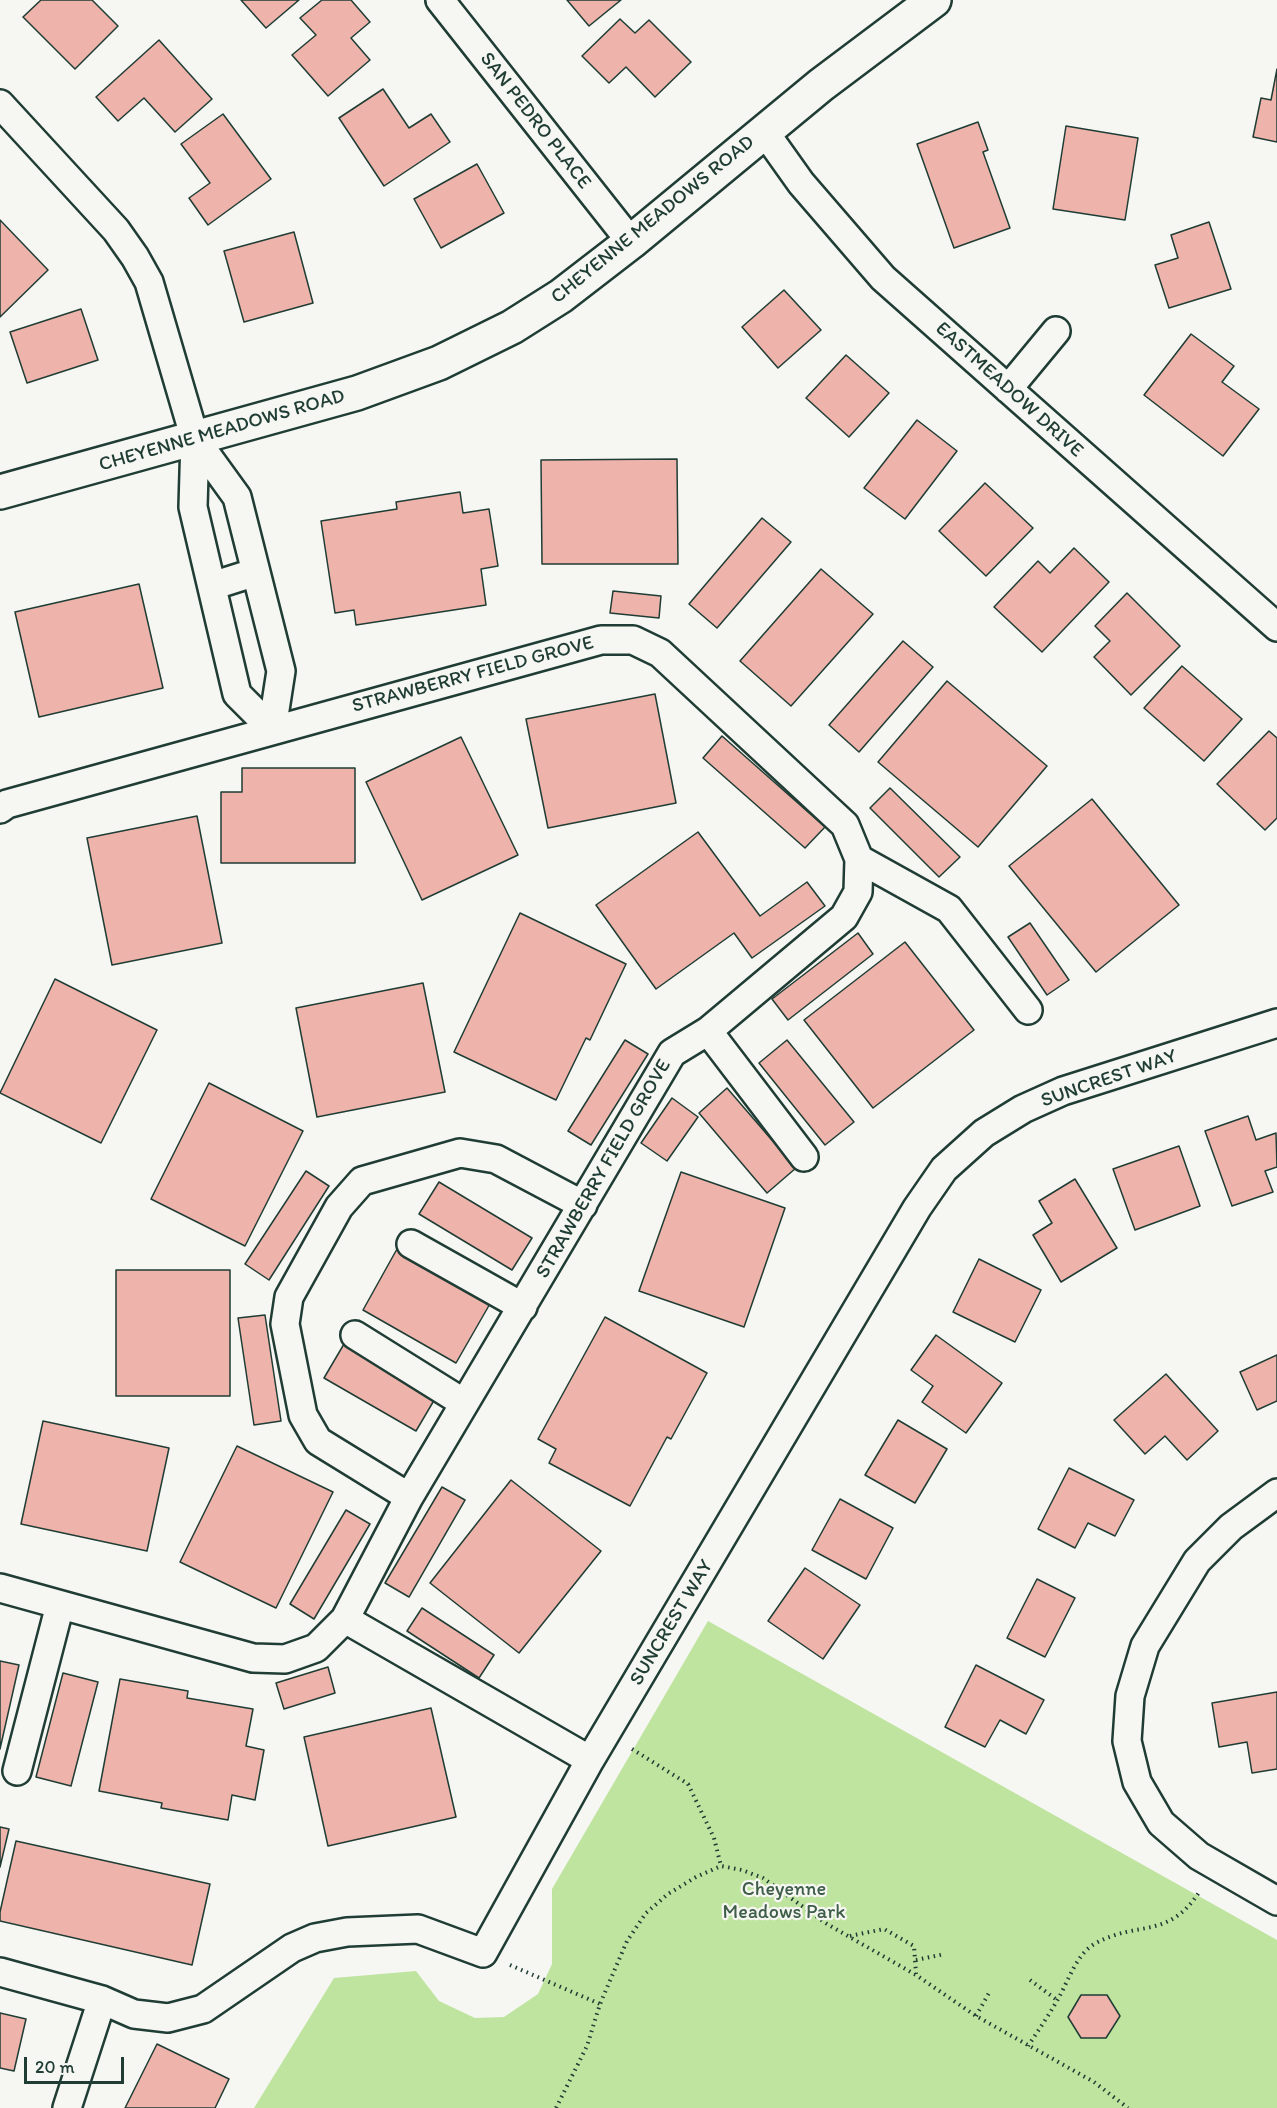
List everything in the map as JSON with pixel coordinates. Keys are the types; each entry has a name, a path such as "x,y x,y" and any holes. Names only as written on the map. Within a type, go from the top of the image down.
{"main road":[{"name":"CHEYENNE MEADOWS ROAD","path":"0,492 357,393 440,363 512,327 561,296 631,242 821,85 934,0"}],"street":[{"name":"SAN PEDRO PLACE","path":"440,0 631,242"},
{"path":"0,104 116,230 149,282 195,439 192,507 237,694 272,729"},
{"name":"EASTMEADOW DRIVE","path":"764,131 801,183 883,278 1277,627"},
{"path":"1008,389 1056,331"},
{"path":"195,439 237,497 281,671 272,729"},
{"path":"212,586 256,573"},
{"name":"STRAWBERRY FIELD GROVE","path":"0,809 7,804 272,729 601,640 633,640 660,653 845,825 860,860 858,892 844,917 708,1031 672,1053 409,1497 345,1619 316,1648 285,1659 253,1658 0,1588"},
{"path":"860,860 949,909 1028,1010"},
{"name":"SUNCREST WAY","path":"483,1953 590,1760 917,1208 944,1169 984,1133 1023,1109 1063,1091 1277,1023"},
{"path":"708,1031 804,1157"},
{"path":"409,1497 318,1441 303,1415 285,1324 289,1297 339,1207 362,1180 460,1153 496,1159 583,1205"},
{"path":"411,1244 523,1307"},
{"path":"355,1335 464,1403"},
{"path":"1277,1493 1232,1527 1197,1561 1145,1646 1130,1696 1126,1741 1137,1782 1161,1823 1199,1856 1277,1902"},
{"path":"17,1771 60,1605"},
{"path":"345,1619 590,1760"},
{"path":"0,1972 102,2000 134,2014 168,2018 202,2009 292,1948 315,1938 347,1932 418,1929 483,1953"},
{"path":"67,2108 102,2000"}],"path":[{"path":"606,1733 688,1784 714,1838 721,1866"},
{"path":"556,2108 587,2046 600,2004 627,1941 646,1913 678,1888 721,1866 742,1870 763,1878 827,1924 916,1975 976,2016 1094,2082 1128,2108"},
{"path":"1028,2046 1058,2000 1076,1962 1095,1943 1172,1921 1191,1905 1216,1866"},
{"path":"849,1937 884,1929 914,1946 916,1975"},
{"path":"483,1953 600,2004"},
{"path":"916,1960 945,1954"},
{"path":"1029,1980 1058,2000"},
{"path":"976,2016 989,1993"}],"green space":[{"name":"Cheyenne Meadows Park","path":"708,1621 1277,1940 1277,2108 254,2108 334,1978 416,1971 439,2001 475,2018 504,2017 538,1994 552,1964 552,1889"}],"building":[{"path":"41,0 92,0 118,26 75,69 23,17"},
{"path":"241,0 299,0 266,28"},
{"path":"322,0 351,0 370,22 351,38 370,60 328,96 292,55 316,35 300,18"},
{"path":"567,0 621,0 589,26"},
{"path":"620,19 635,33 649,20 691,62 655,97 626,67 609,83 582,56"},
{"path":"159,40 212,99 175,132 144,98 118,121 96,97"},
{"path":"1277,69 1277,142 1253,137 1261,98 1271,100"},
{"path":"383,89 409,128 431,114 450,142 384,186 339,118"},
{"path":"223,114 271,179 208,225 189,198 210,183 181,144"},
{"path":"978,122 988,150 983,152 1010,228 954,248 917,144"},
{"path":"1066,126 1138,138 1125,220 1053,209"},
{"path":"477,164 504,213 441,248 414,199"},
{"path":"0,220 48,270 0,317"},
{"path":"1209,222 1231,289 1169,308 1155,265 1178,258 1171,235"},
{"path":"294,232 313,303 244,322 224,251"},
{"path":"784,290 821,330 778,368 742,327"},
{"path":"81,309 98,360 27,383 10,332"},
{"path":"1191,334 1234,366 1222,382 1259,409 1223,456 1144,395"},
{"path":"846,355 889,393 849,437 806,398"},
{"path":"917,420 957,451 905,519 864,488"},
{"path":"677,459 678,564 542,564 541,460"},
{"path":"985,483 1033,528 986,576 939,531"},
{"path":"460,492 463,513 489,509 498,566 481,569 486,605 356,625 354,610 335,613 321,521 397,509 396,502"},
{"path":"762,518 791,542 717,628 689,604"},
{"path":"1074,548 1109,582 1042,652 994,607 1038,561 1050,573"},
{"path":"821,569 873,614 791,706 740,661"},
{"path":"139,584 163,688 39,717 15,612"},
{"path":"613,591 661,596 659,618 610,613"},
{"path":"1127,593 1180,646 1131,695 1094,657 1110,641 1095,626"},
{"path":"903,641 933,667 859,752 829,725"},
{"path":"1182,666 1242,719 1204,761 1144,708"},
{"path":"947,681 1047,766 978,847 878,762"},
{"path":"655,694 676,803 548,828 526,719"},
{"path":"1269,731 1277,738 1277,818 1265,830 1217,784"},
{"path":"722,736 825,827 805,848 703,758"},
{"path":"461,737 518,855 422,900 366,782"},
{"path":"242,768 355,768 355,863 221,863 221,792 242,792"},
{"path":"890,788 960,857 939,877 870,808"},
{"path":"1092,799 1179,905 1096,972 1009,866"},
{"path":"197,816 222,943 112,965 87,838"},
{"path":"698,832 760,916 807,882 825,906 752,958 734,933 656,989 596,905"},
{"path":"520,913 626,964 590,1040 586,1038 556,1100 454,1052"},
{"path":"1030,923 1069,980 1047,995 1008,937"},
{"path":"858,933 873,954 788,1020 772,999"},
{"path":"905,942 974,1030 873,1108 804,1020"},
{"path":"55,979 157,1030 101,1143 0,1093"},
{"path":"423,983 445,1092 317,1117 296,1008"},
{"path":"625,1040 648,1054 591,1145 568,1131"},
{"path":"787,1040 854,1122 825,1145 759,1063"},
{"path":"209,1083 303,1131 245,1246 151,1199"},
{"path":"727,1088 796,1168 767,1193 699,1113"},
{"path":"672,1098 698,1117 667,1161 641,1143"},
{"path":"1248,1116 1256,1140 1276,1133 1277,1167 1265,1171 1273,1192 1232,1206 1205,1131"},
{"path":"1179,1146 1200,1206 1135,1230 1113,1169"},
{"path":"306,1171 329,1186 269,1280 245,1264"},
{"path":"681,1172 785,1208 744,1327 639,1291"},
{"path":"1075,1179 1117,1248 1061,1282 1033,1235 1052,1223 1039,1201"},
{"path":"439,1182 532,1238 512,1270 419,1214"},
{"path":"397,1249 491,1302 456,1363 363,1310"},
{"path":"979,1259 1041,1290 1015,1342 953,1312"},
{"path":"116,1270 230,1270 230,1396 116,1396"},
{"path":"265,1315 281,1421 254,1425 238,1318"},
{"path":"605,1317 707,1373 671,1439 667,1437 630,1506 549,1463 556,1449 538,1439"},
{"path":"936,1335 1002,1383 966,1433 922,1402 933,1386 911,1370"},
{"path":"344,1344 436,1397 416,1431 324,1378"},
{"path":"1277,1355 1277,1401 1257,1410 1240,1372"},
{"path":"1166,1374 1218,1431 1187,1460 1165,1436 1145,1454 1114,1420"},
{"path":"898,1420 947,1449 915,1503 865,1475"},
{"path":"43,1421 169,1448 147,1551 21,1524"},
{"path":"237,1446 333,1492 276,1608 180,1562"},
{"path":"1069,1468 1134,1500 1115,1536 1088,1523 1075,1548 1038,1529"},
{"path":"511,1480 601,1551 519,1653 430,1583"},
{"path":"442,1487 465,1500 409,1597 385,1583"},
{"path":"840,1499 893,1528 866,1579 812,1550"},
{"path":"346,1510 370,1524 314,1619 290,1604"},
{"path":"805,1568 860,1605 823,1659 768,1621"},
{"path":"1037,1579 1075,1598 1045,1657 1007,1638"},
{"path":"422,1608 494,1655 479,1678 407,1631"},
{"path":"0,1661 19,1665 0,1749"},
{"path":"976,1665 1044,1700 1026,1734 1000,1720 985,1747 945,1727"},
{"path":"328,1667 335,1693 284,1709 276,1683"},
{"path":"63,1673 98,1682 71,1786 36,1777"},
{"path":"120,1679 188,1691 187,1698 253,1709 246,1746 264,1750 255,1800 232,1795 228,1820 161,1808 162,1803 99,1791"},
{"path":"1277,1692 1277,1769 1252,1773 1247,1742 1219,1747 1212,1703"},
{"path":"431,1708 456,1817 328,1846 304,1737"},
{"path":"0,1827 9,1829 0,1867"},
{"path":"16,1841 210,1884 192,1965 0,1921"},
{"path":"1081,1995 1107,1995 1120,2016 1106,2038 1081,2038 1068,2017"},
{"path":"0,2013 26,2019 14,2071 0,2068"},
{"path":"157,2044 229,2079 215,2108 125,2108"}]}
